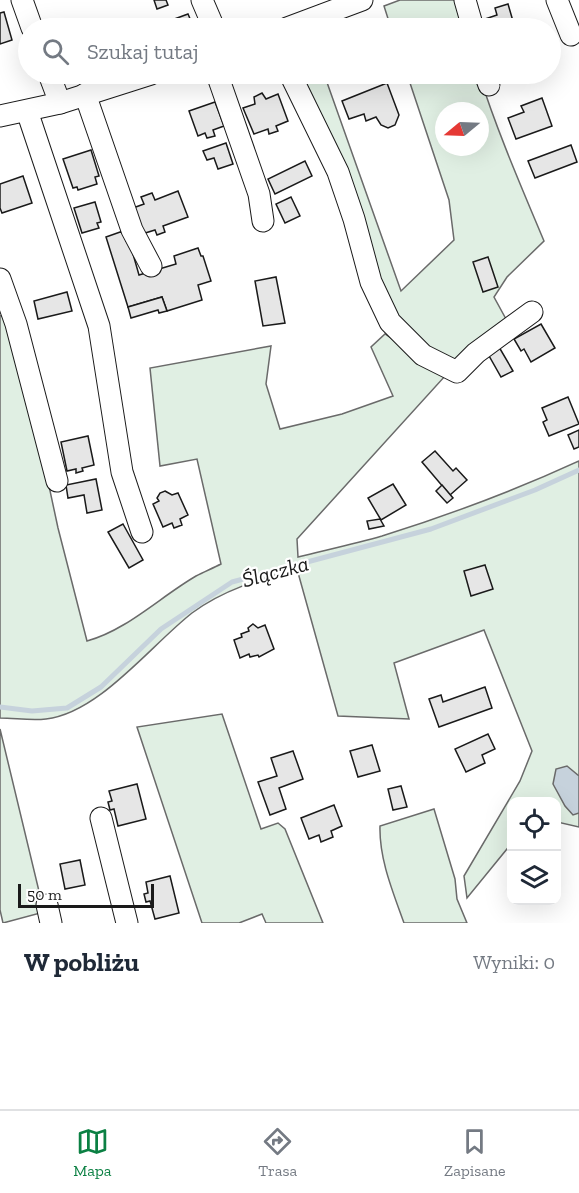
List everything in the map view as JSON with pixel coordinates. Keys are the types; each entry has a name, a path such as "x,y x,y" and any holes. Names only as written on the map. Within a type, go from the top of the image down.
{"street":[{"path":"22,0 28,18"},
{"path":"202,0 210,18"},
{"path":"314,18 362,0"},
{"path":"465,0 470,18"},
{"path":"557,0 572,35"},
{"path":"53,84 60,103"},
{"path":"0,116 60,103 118,84"},
{"path":"220,84 259,194 263,221"},
{"path":"295,84 338,172 354,219 371,282 390,322 423,355 457,372 476,353 532,312"},
{"path":"85,94 132,230 151,266"},
{"path":"27,111 99,326 122,472 142,532"},
{"path":"0,279 16,324 57,481"},
{"path":"101,818 127,923"}],"green space":[{"path":"400,0 457,0 463,18 388,18 384,6"},
{"path":"300,84 328,84 401,291 454,240 449,200 410,84 482,84 488,102 435,102 435,156 489,156 489,103 544,241 507,277 494,297 506,319 458,362 435,354 398,324"},
{"path":"7,313 28,388 58,528 87,641 116,629 183,584 221,564 197,459 160,466 150,368 271,346 266,384 280,429 342,414 393,396 371,347 385,334 446,375 297,539 298,557 382,536 432,520 507,492 579,461 579,827 561,823 561,797 511,797 532,751 484,630 394,663 409,719 338,716 297,569 242,586 204,605 192,613 104,692 85,705 66,714 46,719 0,718 0,316"},
{"path":"222,714 261,829 278,823 285,829 323,923 266,923 262,914 239,923 202,923 137,727"},
{"path":"0,729 44,912 3,923 0,910"},
{"path":"507,803 507,849 467,898 464,876"},
{"path":"434,809 455,879 457,899 467,923 404,923 388,875 382,851 380,826"}],"shaded area":[{"path":"567,766 579,776 579,813 573,815 565,806 553,784 556,769"}],"building":[{"path":"154,0 166,0 168,5 157,9"},
{"path":"508,4 512,18 488,18 497,15 495,8"},
{"path":"4,12 12,40 0,44 0,13"},
{"path":"188,14 190,18 177,18"},
{"path":"387,84 399,115 395,125 388,128 381,125 376,117 366,121 364,114 349,119 342,101"},
{"path":"262,93 266,99 278,94 288,121 276,126 278,131 269,134 268,129 254,134 243,108 255,104 254,97"},
{"path":"542,98 552,126 516,139 508,118 524,112 521,106"},
{"path":"215,102 224,126 213,130 215,136 207,138 205,133 198,136 189,111"},
{"path":"226,143 233,164 218,169 214,158 207,160 203,151"},
{"path":"571,145 577,162 535,178 528,161"},
{"path":"91,150 99,176 95,177 97,184 78,190 77,187 73,188 63,159"},
{"path":"305,161 312,176 275,194 268,179"},
{"path":"23,176 32,203 2,213 0,184"},
{"path":"178,191 188,217 163,226 165,232 157,235 155,230 142,234 133,208 144,204 141,197 152,193 155,200"},
{"path":"291,197 300,216 285,223 276,204"},
{"path":"95,202 101,222 97,223 99,228 82,233 74,208"},
{"path":"123,231 126,241 129,240 139,275 176,264 174,256 198,248 211,281 198,285 202,300 167,311 162,297 128,307 106,237"},
{"path":"488,257 498,287 483,292 473,262"},
{"path":"276,277 285,323 263,326 255,281"},
{"path":"67,292 72,311 38,319 34,301"},
{"path":"162,297 167,311 159,313 158,310 131,318 128,307"},
{"path":"541,324 555,348 531,362 524,349 521,351 514,339"},
{"path":"499,347 513,371 501,377 488,354"},
{"path":"568,397 579,424 549,436 543,422 547,420 542,408"},
{"path":"579,430 579,447 574,449 568,435"},
{"path":"88,436 94,465 82,468 83,471 76,473 76,469 67,471 61,442"},
{"path":"435,451 453,471 456,468 467,480 450,495 422,462"},
{"path":"96,479 102,510 87,513 84,495 68,498 66,485"},
{"path":"393,484 406,505 381,520 368,498"},
{"path":"442,485 453,498 447,503 436,491"},
{"path":"165,491 172,495 178,493 188,515 180,519 182,525 174,528 172,523 163,527 153,504 159,501 157,498 160,493"},
{"path":"380,519 384,526 369,529 367,521"},
{"path":"123,524 143,560 129,568 108,532"},
{"path":"485,565 493,589 471,596 464,571"},
{"path":"253,624 258,628 265,625 274,649 259,657 258,655 250,657 249,654 240,658 234,640 242,637 241,634 249,631 248,628"},
{"path":"485,687 492,708 439,727 429,699 441,695 443,702"},
{"path":"488,734 495,749 482,755 485,763 466,772 455,749"},
{"path":"372,745 380,771 358,777 350,751"},
{"path":"293,751 303,779 279,788 286,809 270,815 258,782 277,776 271,758"},
{"path":"137,784 146,819 118,826 114,809 110,810 108,802 112,801 109,791"},
{"path":"401,786 407,807 393,810 388,789"},
{"path":"334,805 342,826 331,831 333,837 321,842 319,835 309,839 301,818"},
{"path":"80,860 85,885 65,889 60,864"},
{"path":"170,876 179,913 155,919 150,901 146,902 144,894 148,893 146,882"}],"waterway":[{"name":"Ślączka","path":"0,707 32,711 67,708 101,687 161,629 232,582 431,529 535,490 579,470"}]}
